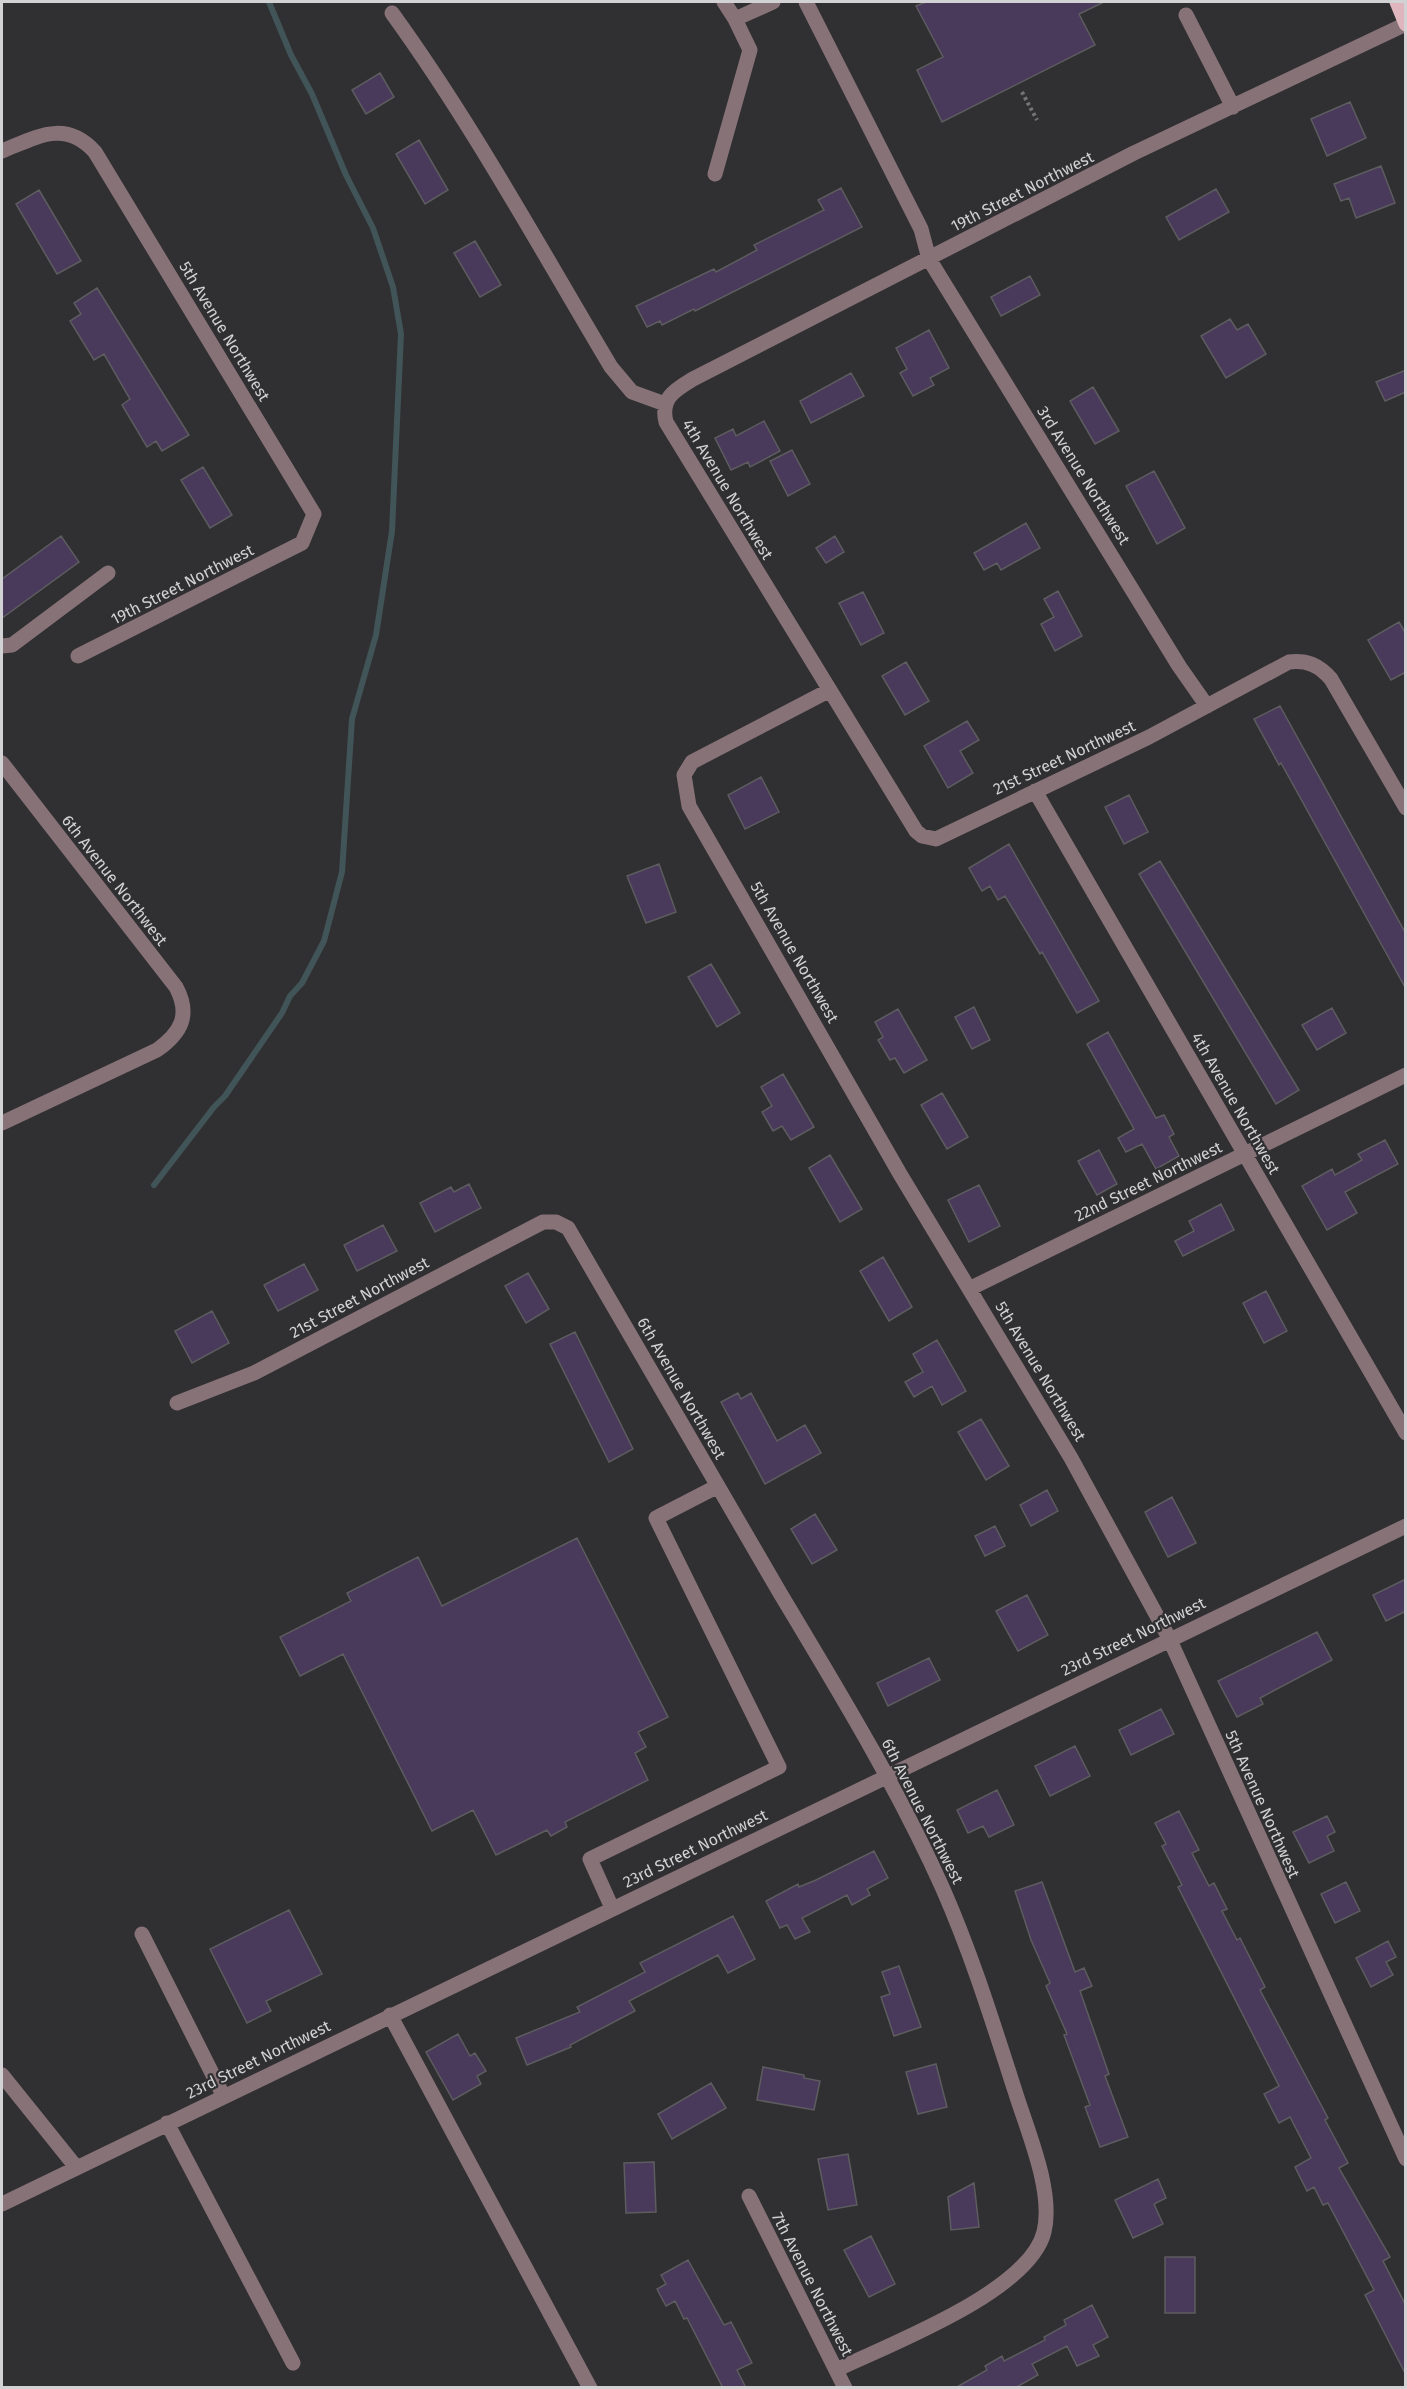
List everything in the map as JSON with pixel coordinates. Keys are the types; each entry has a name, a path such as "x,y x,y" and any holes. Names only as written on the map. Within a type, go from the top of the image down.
{"main road":[{"path":"1397,2 1406,24"}],"street":[{"path":"716,174 750,50 724,2"},
{"path":"735,20 772,2"},
{"name":"3rd Avenue Northwest","path":"806,2 921,229 930,259 1179,666 1207,706"},
{"path":"392,13 451,101 611,367 632,392 665,404"},
{"path":"1186,15 1233,107"},
{"name":"19th Street Northwest","path":"665,404 672,392 693,379 1134,153 1406,24"},
{"name":"5th Avenue Northwest","path":"2,151 44,134 66,134 85,142 95,152 314,514 302,543"},
{"name":"4th Avenue Northwest","path":"665,404 666,422 916,831 922,836 936,839"},
{"name":"19th Street Northwest","path":"78,656 302,543"},
{"path":"2,646 12,645 108,573"},
{"path":"1207,706 1289,662 1299,661 1316,665 1331,679 1406,808"},
{"name":"5th Avenue Northwest","path":"830,690 692,762 684,775 689,806 900,1174 971,1288 1071,1458 1169,1638 1406,2159"},
{"name":"21st Street Northwest","path":"936,839 1207,706"},
{"name":"6th Avenue Northwest","path":"2,763 176,987 184,1005 182,1026 171,1040 157,1050 2,1123"},
{"name":"4th Avenue Northwest","path":"1035,791 1406,1433"},
{"name":"22nd Street Northwest","path":"971,1288 1406,1075"},
{"name":"21st Street Northwest","path":"177,1403 254,1373 543,1222 556,1222"},
{"name":"6th Avenue Northwest","path":"556,1222 568,1228 887,1774 942,1887 970,1953 1037,2160 1045,2203 1044,2232 1032,2258 1010,2280 982,2299 836,2370"},
{"path":"612,1908 590,1859 779,1767 656,1518 718,1486"},
{"name":"23rd Street Northwest","path":"2,2204 887,1774 1406,1526"},
{"path":"142,1934 223,2096"},
{"path":"390,2015 590,2388"},
{"path":"2,2075 76,2167"},
{"path":"167,2123 293,2362"},
{"name":"7th Avenue Northwest","path":"749,2196 845,2388"}],"path":[{"path":"1022,92 1036,120"}],"building":[{"path":"926,2 1104,2 1079,14 1095,45 942,122 917,70 943,57 916,6"},
{"path":"380,73 394,97 366,114 352,90"},
{"path":"1350,102 1366,138 1327,156 1311,119"},
{"path":"419,140 448,190 425,204 396,154"},
{"path":"1381,166 1395,203 1356,218 1349,198 1341,201 1334,184"},
{"path":"841,188 862,227 695,311 694,309 662,325 660,321 647,327 636,306 714,269 716,272 757,250 754,245 824,210 818,200"},
{"path":"1216,189 1229,212 1179,240 1166,217"},
{"path":"39,190 81,261 57,274 16,204"},
{"path":"475,241 501,285 480,297 454,253"},
{"path":"1030,276 1040,295 1001,316 991,297"},
{"path":"97,288 189,435 162,451 156,441 147,447 122,405 130,399 104,354 94,360 70,321 81,314 74,303"},
{"path":"1230,319 1237,330 1248,324 1266,354 1226,378 1201,336"},
{"path":"929,330 949,368 930,378 934,385 913,396 900,373 907,369 896,348"},
{"path":"1406,370 1406,392 1385,401 1376,382"},
{"path":"851,373 864,396 811,423 800,401"},
{"path":"1093,387 1119,431 1095,444 1070,401"},
{"path":"764,421 780,451 750,467 748,462 731,470 715,438 733,429 736,436"},
{"path":"792,450 810,484 788,496 770,461"},
{"path":"203,467 232,515 210,528 181,480"},
{"path":"1154,471 1185,528 1157,544 1126,486"},
{"path":"1026,523 1040,548 1001,570 997,563 984,570 974,553"},
{"path":"61,536 79,562 2,618 2,579"},
{"path":"835,536 844,552 826,563 816,548"},
{"path":"1058,591 1082,636 1055,651 1041,624 1054,617 1044,599"},
{"path":"863,592 884,633 861,645 839,603"},
{"path":"1399,622 1406,634 1406,672 1391,680 1368,640"},
{"path":"906,662 929,701 905,715 882,676"},
{"path":"1280,706 1406,934 1406,989 1281,763 1279,765 1254,719"},
{"path":"967,721 979,740 960,751 973,773 948,788 924,746"},
{"path":"761,777 779,812 745,829 728,795"},
{"path":"1129,795 1148,832 1124,844 1105,807"},
{"path":"1009,844 1099,1001 1077,1013 1042,952 1040,954 1005,896 998,900 990,886 982,891 969,868"},
{"path":"1160,861 1299,1090 1276,1104 1139,874"},
{"path":"659,864 676,912 646,923 627,876"},
{"path":"711,964 740,1013 717,1027 688,977"},
{"path":"974,1007 990,1040 972,1049 955,1017"},
{"path":"1332,1008 1346,1033 1317,1050 1302,1025"},
{"path":"898,1009 927,1060 904,1073 895,1058 890,1060 878,1040 883,1037 875,1022"},
{"path":"1108,1032 1156,1118 1164,1115 1174,1134 1169,1137 1179,1156 1156,1169 1142,1144 1126,1152 1118,1138 1134,1129 1087,1044"},
{"path":"783,1074 814,1127 791,1140 782,1126 773,1131 762,1112 772,1106 761,1087"},
{"path":"942,1093 968,1137 947,1149 921,1105"},
{"path":"1385,1140 1398,1164 1345,1192 1357,1213 1327,1230 1302,1186 1332,1169 1335,1175 1362,1160 1358,1154"},
{"path":"1099,1150 1117,1184 1097,1195 1078,1161"},
{"path":"830,1155 862,1209 840,1222 809,1168"},
{"path":"469,1184 481,1208 435,1232 420,1203 451,1187 454,1192"},
{"path":"979,1185 1000,1226 969,1242 948,1200"},
{"path":"1221,1204 1234,1230 1183,1256 1175,1241 1194,1231 1189,1221"},
{"path":"383,1225 397,1251 357,1271 344,1245"},
{"path":"883,1257 912,1307 889,1321 860,1271"},
{"path":"304,1264 318,1290 278,1311 264,1285"},
{"path":"528,1273 549,1309 526,1323 505,1286"},
{"path":"1266,1291 1287,1331 1264,1343 1243,1303"},
{"path":"212,1311 229,1343 192,1363 175,1331"},
{"path":"575,1332 633,1449 609,1462 550,1344"},
{"path":"937,1340 966,1391 942,1405 932,1386 914,1397 905,1382 923,1372 913,1354"},
{"path":"738,1393 741,1399 751,1393 777,1441 805,1425 821,1453 765,1484 721,1402"},
{"path":"981,1419 1009,1466 986,1480 958,1432"},
{"path":"1047,1490 1058,1511 1031,1526 1020,1505"},
{"path":"1172,1497 1196,1543 1168,1557 1145,1512"},
{"path":"815,1514 837,1550 812,1564 791,1529"},
{"path":"995,1526 1005,1546 985,1556 975,1536"},
{"path":"577,1538 668,1717 638,1732 646,1747 635,1753 648,1780 565,1822 567,1827 551,1836 547,1830 496,1855 473,1810 432,1831 343,1654 300,1676 280,1637 351,1601 347,1593 418,1557 442,1606"},
{"path":"1406,1579 1406,1611 1386,1621 1373,1595"},
{"path":"1027,1595 1048,1635 1018,1651 996,1611"},
{"path":"1317,1632 1332,1660 1260,1698 1263,1704 1237,1717 1218,1681"},
{"path":"929,1658 940,1680 888,1706 877,1683"},
{"path":"1161,1709 1174,1734 1131,1755 1119,1730"},
{"path":"1075,1746 1090,1776 1050,1796 1035,1766"},
{"path":"997,1790 1014,1825 989,1837 983,1826 968,1833 957,1810"},
{"path":"1179,1811 1199,1850 1192,1853 1209,1886 1214,1883 1227,1909 1222,1911 1237,1940 1240,1938 1265,1987 1260,1990 1328,2118 1325,2120 1348,2163 1339,2168 1390,2257 1383,2261 1406,2306 1406,2375 1365,2295 1374,2290 1328,2203 1323,2205 1314,2187 1307,2191 1295,2167 1311,2158 1290,2117 1279,2123 1264,2094 1279,2086 1178,1887 1182,1885 1162,1846 1166,1844 1155,1823"},
{"path":"1327,1816 1335,1832 1327,1836 1334,1851 1309,1863 1293,1832"},
{"path":"874,1851 888,1878 867,1889 870,1895 852,1905 847,1895 802,1918 810,1932 795,1939 787,1925 780,1928 766,1901 798,1884 799,1887 816,1880"},
{"path":"1042,1882 1075,1972 1084,1968 1092,1986 1080,1991 1109,2074 1105,2076 1128,2137 1100,2147 1085,2107 1090,2105 1064,2035 1067,2034 1046,1986 1050,1983 1031,1940 1015,1891"},
{"path":"1346,1882 1360,1911 1335,1923 1321,1894"},
{"path":"289,1910 322,1974 266,2001 271,2011 247,2023 210,1949"},
{"path":"733,1916 755,1959 728,1973 718,1955 629,2001 635,2011 570,2045 571,2047 527,2065 516,2038 580,2012 577,2007 645,1972 640,1963"},
{"path":"1388,1941 1396,1957 1386,1962 1393,1975 1371,1987 1356,1958"},
{"path":"899,1966 921,2027 894,2036 881,1997 890,1994 882,1972"},
{"path":"458,2034 470,2056 475,2053 486,2071 477,2076 481,2084 453,2100 426,2052"},
{"path":"936,2064 947,2107 918,2114 906,2072"},
{"path":"763,2067 804,2075 804,2078 820,2081 814,2110 757,2100"},
{"path":"711,2083 726,2108 672,2139 658,2114"},
{"path":"848,2154 857,2205 828,2210 818,2159"},
{"path":"654,2162 656,2212 626,2213 624,2163"},
{"path":"1158,2179 1166,2198 1154,2204 1163,2224 1133,2238 1115,2200"},
{"path":"974,2183 979,2227 951,2230 948,2197"},
{"path":"871,2236 895,2284 869,2297 844,2250"},
{"path":"1165,2257 1195,2257 1195,2313 1165,2313"},
{"path":"688,2260 724,2325 731,2322 752,2363 737,2370 746,2388 723,2388 687,2318 684,2319 675,2301 666,2306 657,2289 666,2284 661,2275"},
{"path":"1092,2305 1108,2337 1093,2345 1099,2356 1077,2366 1067,2346 1032,2364 1038,2375 1015,2388 955,2388 987,2370 985,2366 1002,2356 1004,2361 1045,2340 1044,2337 1066,2325 1064,2320"}],"waterway":[{"path":"154,1185 225,1096 282,1013 290,996 302,983 324,941 342,872 352,719 376,635 392,531 401,334 393,287 373,228 346,175 312,94 291,55 269,2"}]}
